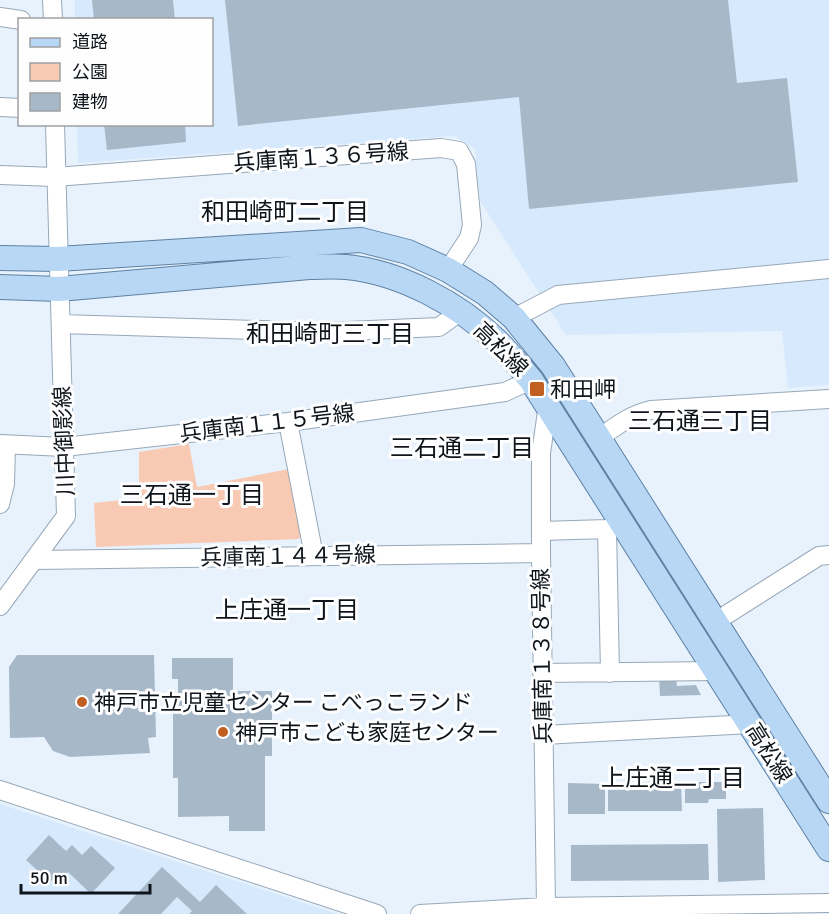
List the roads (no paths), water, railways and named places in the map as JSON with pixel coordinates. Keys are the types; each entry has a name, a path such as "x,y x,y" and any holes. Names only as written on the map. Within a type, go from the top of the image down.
{"main road":[{"name":"高松線","path":"0,258 57,259 361,240 408,252 448,270 485,293 514,318 553,366 829,801"},
{"name":"高松線","path":"0,287 59,289 309,267 347,267 389,277 428,292 461,311 497,341 531,380 548,405 614,525 716,671 829,849"}],"street":[{"path":"52,0 53,18"},
{"path":"0,17 18,20"},
{"path":"0,107 18,108"},
{"name":"川中御影線","path":"0,606 66,516 54,126"},
{"name":"兵庫南１３６号線","path":"55,177 441,148 459,151 466,164 472,225 469,238 448,270"},
{"path":"0,175 55,177"},
{"path":"514,318 558,295 829,269"},
{"path":"61,324 324,332 439,327 461,311"},
{"name":"兵庫南１１５号線","path":"3,445 64,447 288,422 505,392 531,380"},
{"path":"598,440 623,421 651,410 829,399"},
{"name":"兵庫南１３８号線","path":"546,908 540,553 541,453 548,405"},
{"path":"288,422 314,556"},
{"path":"0,504 5,484 3,445"},
{"path":"541,531 614,525 610,673"},
{"name":"兵庫南１４４号線","path":"35,560 540,553"},
{"path":"715,622 819,556 829,555"},
{"path":"0,576 14,587"},
{"path":"543,673 716,671"},
{"path":"543,735 751,724"},
{"path":"0,790 377,914"},
{"path":"420,914 546,908 818,907"}],"place":[{"name":"和田岬","path":"537,389"},
{"name":"神戸市立児童センター こべっこランド","path":"82,702"},
{"name":"神戸市こども家庭センター","path":"223,732"}],"district":[{"name":"和田崎町二丁目","path":"285,212"},
{"name":"和田崎町三丁目","path":"330,334"},
{"name":"三石通三丁目","path":"700,421"},
{"name":"三石通二丁目","path":"462,448"},
{"name":"三石通一丁目","path":"192,495"},
{"name":"上庄通一丁目","path":"287,610"},
{"name":"上庄通二丁目","path":"673,778"}]}
